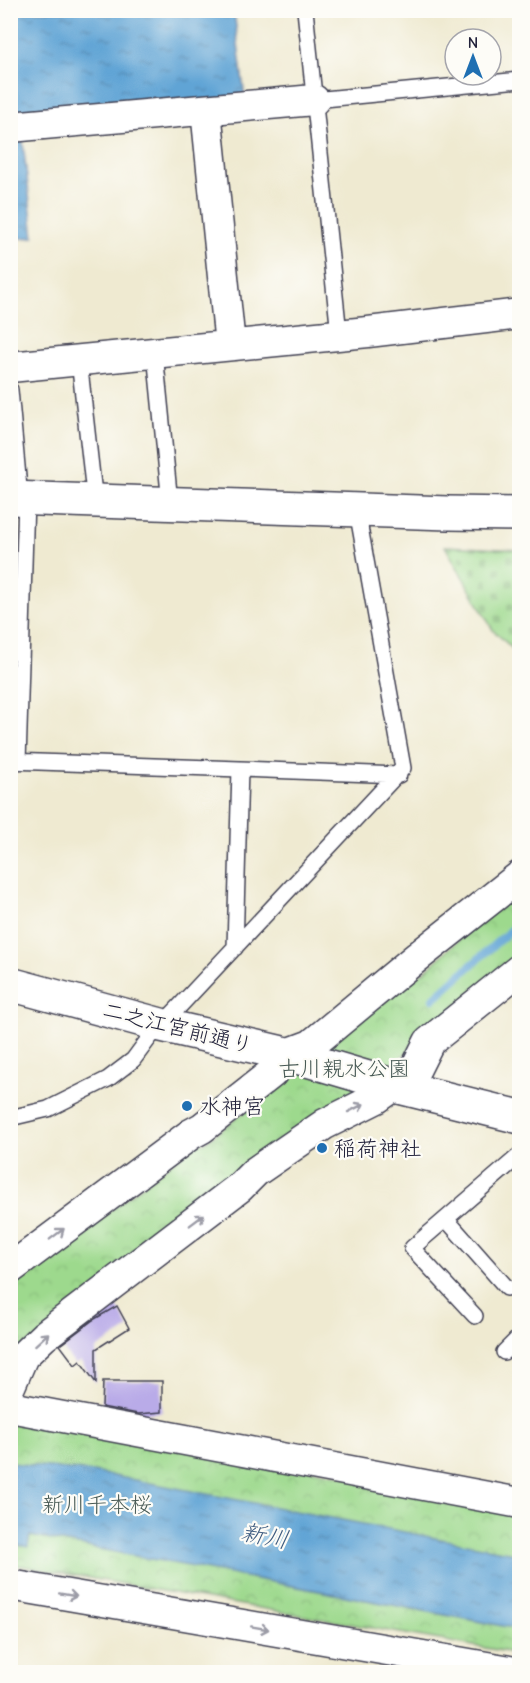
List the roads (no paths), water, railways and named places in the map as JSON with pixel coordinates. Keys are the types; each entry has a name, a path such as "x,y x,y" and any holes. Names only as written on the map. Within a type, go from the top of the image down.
{"street":[{"path":"10,127 314,100"},
{"path":"206,110 230,345"},
{"path":"10,367 519,314"},
{"path":"19,499 519,514"},
{"path":"10,1269 202,1128 272,1072 287,1054 311,1045 519,876"},
{"path":"10,1386 23,1356 44,1336 240,1187 255,1172 324,1124 395,1086 414,1072 429,1042 519,969"},
{"name":"二之江宮前通り","path":"10,984 161,1025 287,1054 395,1086 515,1111"},
{"path":"10,1407 519,1503"},
{"path":"10,1585 515,1672"}],"lane":[{"path":"305,10 339,334"},
{"path":"314,100 519,80"},
{"path":"155,353 170,503"},
{"path":"79,360 95,503"},
{"path":"10,390 19,499 14,762 399,775"},
{"path":"10,1118 48,1109 108,1079 133,1060 161,1025 399,775 403,768 357,510"},
{"path":"235,948 240,769"},
{"path":"475,1316 412,1248 519,1155"},
{"path":"446,1219 507,1288"},
{"path":"504,1352 519,1336"}],"water":[{"path":"162,10 163,13 189,10 234,11 245,99 11,120 11,11"},
{"path":"22,134 34,237 11,239 11,135"},
{"name":"新川","path":"11,1463 93,1472 519,1554 519,1629 30,1536 28,1547 11,1544"}],"waterway":[{"path":"433,999 520,922"}],"place":[{"name":"水神宮","path":"187,1106"},
{"name":"稲荷神社","path":"322,1148"}],"park label":[{"name":"古川親水公園","path":"344,1068"},
{"name":"新川千本桜","path":"97,1504"}]}
